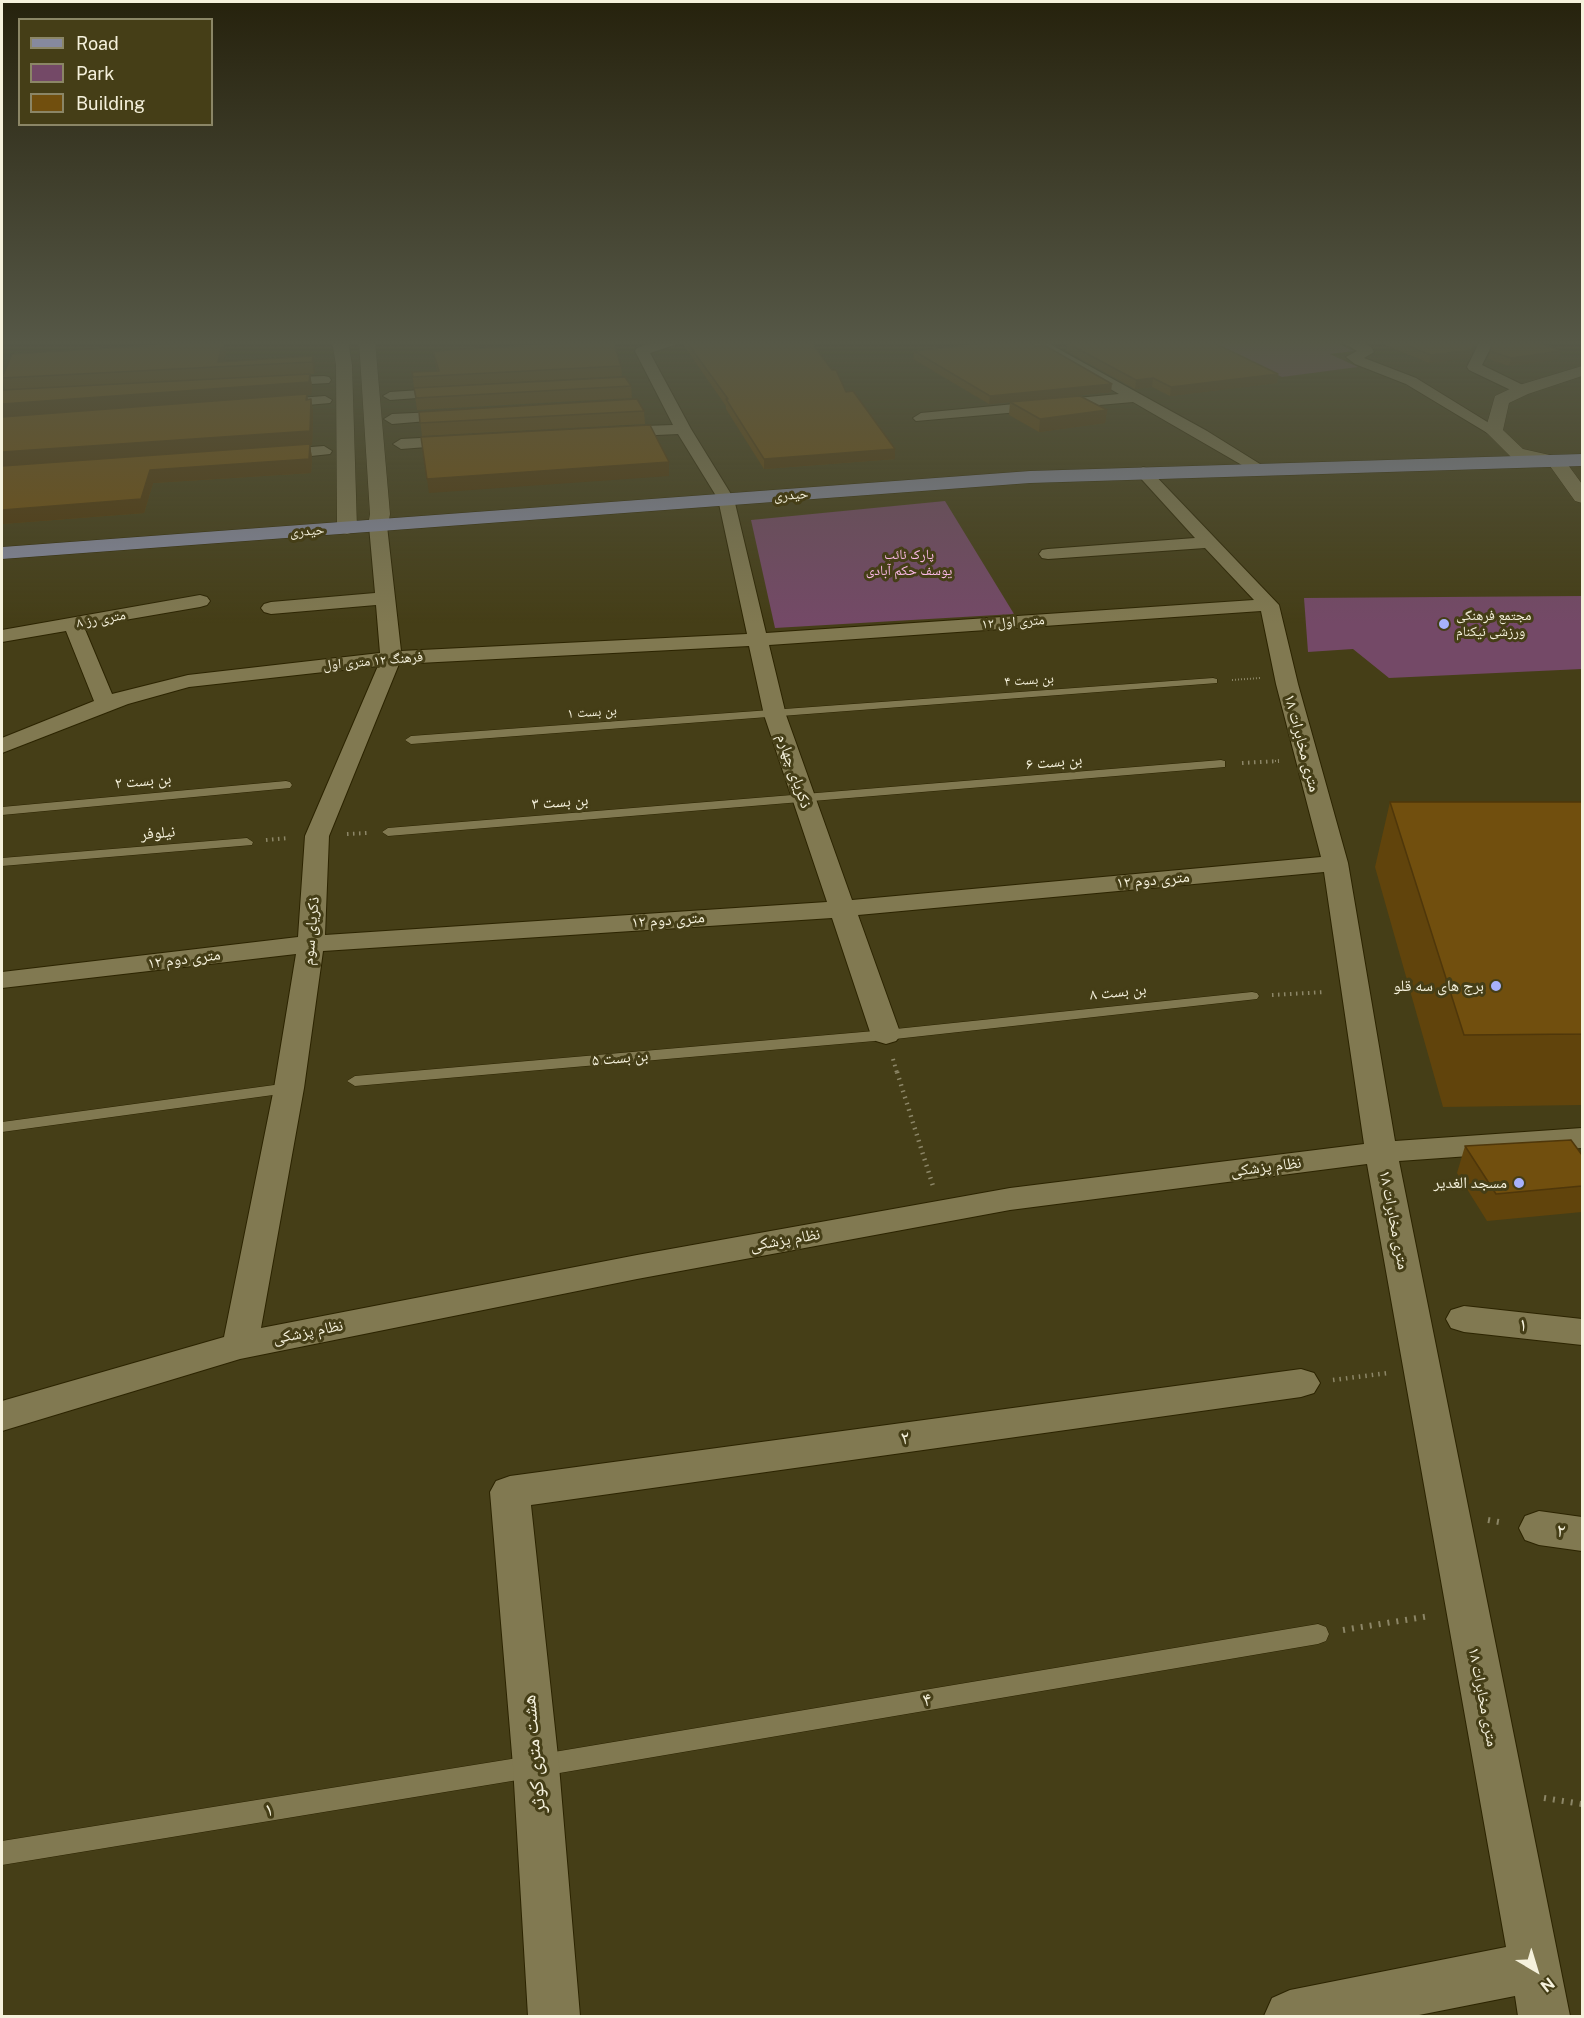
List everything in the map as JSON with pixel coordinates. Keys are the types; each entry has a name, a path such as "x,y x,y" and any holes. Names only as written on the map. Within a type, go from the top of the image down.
{"main road":[{"path":"345,435 347,522"},
{"path":"374,435 379,520"},
{"path":"1498,435 1507,446 1517,453 1556,462 1582,497"},
{"name":"حیدری","path":"723,494 1143,472 1252,464 1582,450"},
{"name":"حیدری","path":"2,543 379,520 723,494 1059,465 1582,460"},
{"name":"حیدری","path":"2,553 347,522"}],"street":[{"name":"ذکریای چهارم","path":"687,435 723,494 775,714 885,1035"},
{"path":"1202,435 1252,464"},
{"path":"401,444 472,440"},
{"path":"253,456 324,452"},
{"path":"1143,472 1269,604"},
{"name":"ذکریای سوم","path":"240,1346 289,1088 311,944 317,836 391,658 379,520"},
{"path":"1048,554 1210,542"},
{"path":"271,608 385,598"},
{"name":"۸ متری رز","path":"2,636 200,601"},
{"name":"۱۲ متری اول","path":"757,640 1269,604"},
{"name":"۱۸ متری مخابرات","path":"1269,604 1285,676 1335,863 1381,1152 1544,2016"},
{"path":"73,624 106,705"},
{"name":"فرهنگ ۱۲ متری اول","path":"2,746 22,736 106,705 188,681 391,658 757,640"},
{"path":"2,726 22,736"},
{"name":"۱۲ متری دوم","path":"2,980 311,944 842,909 1335,863"},
{"name":"نظام پزشکی","path":"2,1416 240,1346 637,1267 1010,1199 1381,1152 1582,1138"},
{"name":"۱","path":"1464,1319 1582,1332"},
{"name":"۲","path":"510,1492 1301,1383"},
{"name":"هشت متری کوثر","path":"510,1492 536,1766 554,2016"},
{"name":"۲","path":"1539,1528 1582,1534"},
{"path":"1290,2016 1534,1967"}],"lane":[{"name":"بن بست ۴","path":"775,714 1214,681"},
{"name":"بن بست ۱","path":"411,740 775,714"},
{"name":"بن بست ۶","path":"804,800 1221,764"},
{"name":"بن بست ۲","path":"2,811 286,785"},
{"name":"بن بست ۳","path":"388,832 804,800"},
{"name":"نیلوفر","path":"2,862 247,842"},
{"name":"بن بست ۸","path":"885,1035 1252,996"},
{"name":"بن بست ۵","path":"356,1081 885,1035"},
{"path":"2,1127 289,1088"},
{"name":"۴","path":"536,1766 1318,1634"},
{"name":"۱","path":"2,1853 536,1766"}],"path":[{"path":"1214,681 1285,676"},
{"path":"1221,764 1307,760"},
{"path":"247,842 388,832"},
{"path":"1252,996 1356,991"},
{"path":"885,1035 941,1212"},
{"path":"1301,1383 1422,1369"},
{"path":"1449,1514 1539,1528"},
{"path":"1318,1634 1467,1610"}],"green space":[{"name":"پارک نائب یوسف حکم آبادی","path":"945,501 1014,614 775,628 751,520"},
{"name":"مجتمع فرهنگی ورزشی نیکنام","path":"1582,596 1582,669 1389,678 1353,649 1308,652 1304,598"}],"building":[{"path":"2,435 249,435 2,452"},
{"path":"655,435 669,462 427,479 421,437"},
{"path":"749,435 885,435 895,449 764,459"},
{"path":"310,444 309,459 150,470 141,499 2,510 2,466"},
{"path":"1390,802 1582,802 1582,1034 1464,1035"},
{"path":"1571,1140 1582,1155 1582,1186 1496,1194 1465,1146"}],"place":[{"name":"مجتمع فرهنگی ورزشی نیکنام","path":"1444,624"},
{"name":"برج های سه قلو","path":"1496,986"},
{"name":"مسجد الغدیر","path":"1519,1183"}]}
